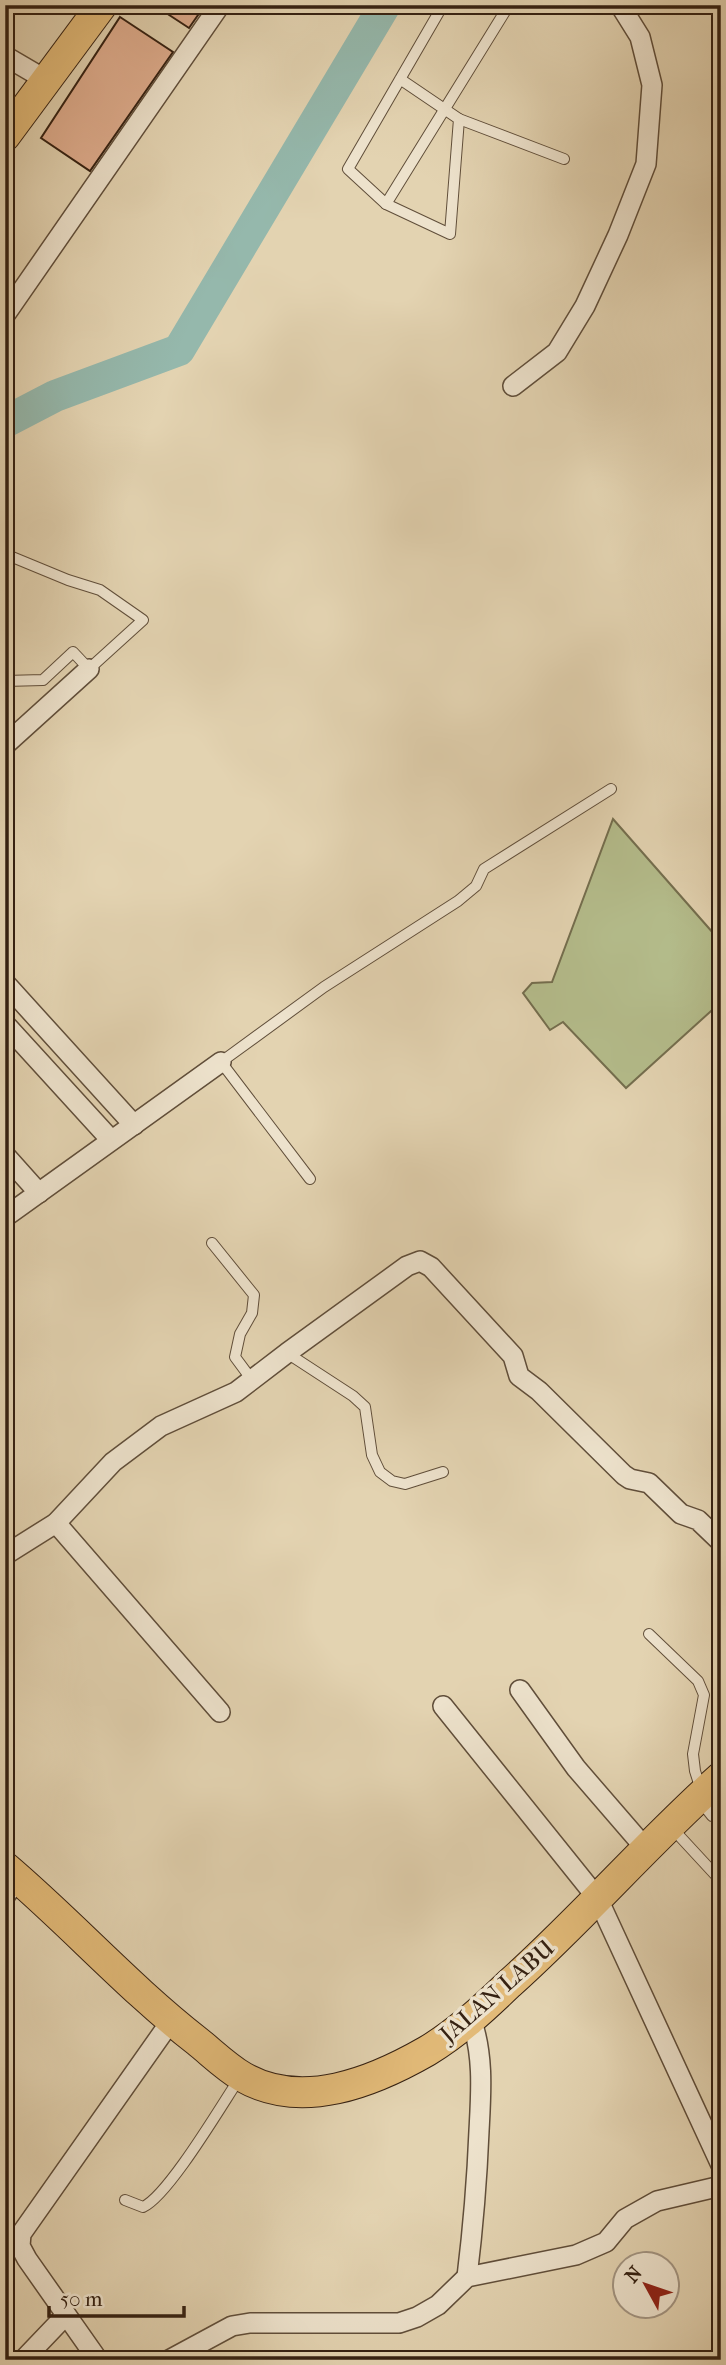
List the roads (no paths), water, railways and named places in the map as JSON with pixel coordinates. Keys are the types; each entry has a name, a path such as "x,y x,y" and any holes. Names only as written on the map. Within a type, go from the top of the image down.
{"main road":[{"path":"5,136 102,5"},
{"name":"JALAN LABU","path":"10,1880 171,2021 241,2076 261,2085 297,2094 357,2084 428,2050 471,2019 598,1899 669,1825 715,1795"}],"street":[{"path":"5,316 220,5"},
{"path":"513,386 557,352 585,306 618,235 646,163 652,85 640,37 620,5"},
{"path":"5,56 46,80"},
{"path":"6,745 89,669"},
{"path":"5,983 134,1125"},
{"path":"5,1024 111,1140"},
{"path":"5,1217 221,1062"},
{"path":"5,1155 39,1193"},
{"path":"5,1555 56,1522 113,1462 161,1426 236,1392 407,1266 420,1261 431,1267 513,1356 519,1376 539,1391 624,1475 629,1479 649,1483 681,1514 698,1520 721,1542"},
{"path":"56,1522 220,1713"},
{"path":"520,1690 576,1769 646,1849"},
{"path":"443,1706 598,1899 721,2165"},
{"path":"467,2277 476,2204 481,2055 471,2019"},
{"path":"98,2360 27,2259 20,2246 21,2234 171,2021"},
{"path":"169,2360 232,2326 250,2323 399,2323 438,2305 467,2277 576,2255 606,2242 625,2219 657,2201 721,2186"},
{"path":"23,2360 66,2315"}],"lane":[{"path":"443,5 348,169 386,204 450,234 459,119"},
{"path":"386,204 509,5"},
{"path":"401,79 459,119 564,159"},
{"path":"5,554 100,590 143,620 89,669 73,652 43,680 5,681"},
{"path":"310,1180 221,1062 324,987 458,901 476,886 484,869 611,789"},
{"path":"212,1244 254,1296 252,1313 240,1334 235,1357 252,1380"},
{"path":"287,1353 353,1396 365,1407 372,1455 380,1472 392,1481 405,1484 443,1472"},
{"path":"649,1634 698,1681 704,1695 693,1754 695,1771 715,1795"},
{"path":"669,1825 721,1881"},
{"path":"125,2200 143,2207 155,2198 193,2149 241,2076"}],"waterway":[{"path":"5,422 55,396 179,350 385,5"}],"railway":[{"path":"716,5 721,27"}]}
